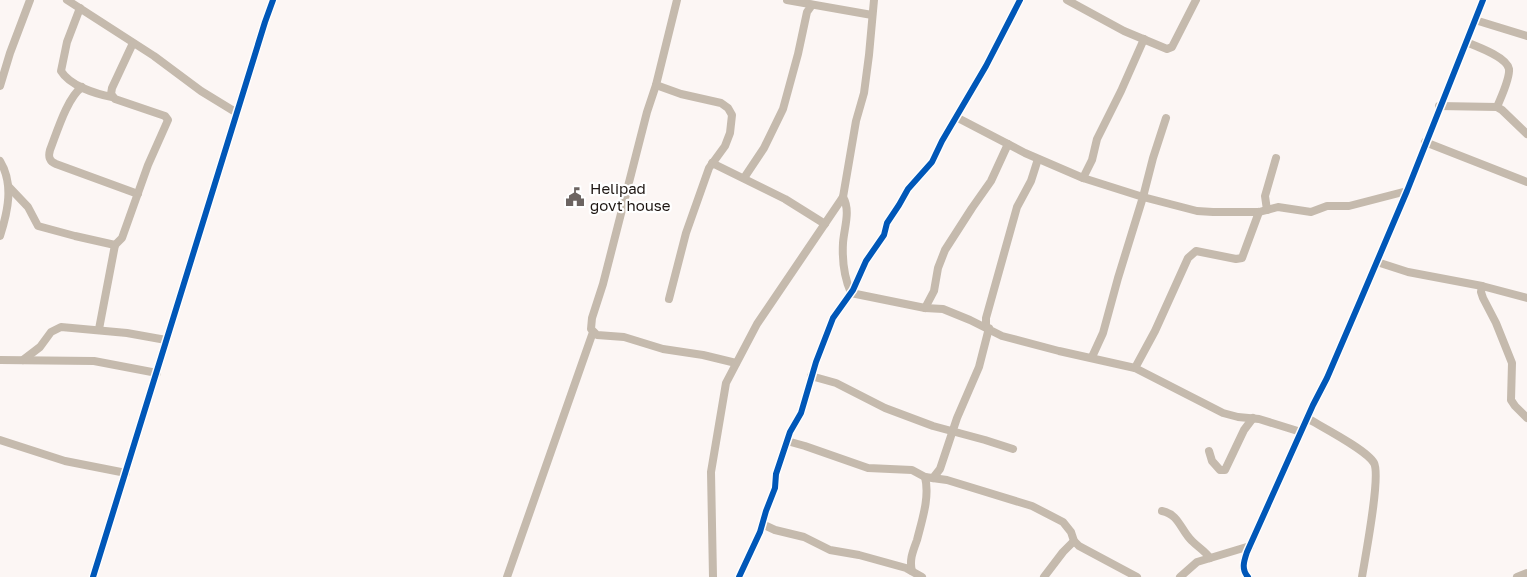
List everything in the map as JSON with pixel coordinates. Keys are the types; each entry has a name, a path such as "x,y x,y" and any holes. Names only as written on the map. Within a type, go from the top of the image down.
{"street":[{"path":"0,86 30,0"},
{"path":"67,0 237,114"},
{"path":"93,577 273,0"},
{"path":"677,0 591,327 597,336 624,337 662,349 703,355 736,363"},
{"path":"787,0 872,15"},
{"path":"713,577 711,472 726,383 757,324 843,197 856,121 864,93 874,0"},
{"path":"739,577 758,537 775,488 776,474 787,441 801,413 811,376 830,324 835,314 851,294 860,272 880,242 887,223 908,189 932,162 986,66 1020,0"},
{"path":"1067,0 1124,31 1164,48 1170,48 1196,0"},
{"path":"1248,577 1243,567 1250,546 1307,418 1327,378 1377,262 1483,0"},
{"path":"802,3 807,12"},
{"path":"744,178 764,148 783,109 807,12 812,5"},
{"path":"80,8 67,42 61,68 63,75 78,87 112,97 125,104 165,116 168,119 148,165 122,238 115,245 99,329"},
{"path":"1475,20 1527,36"},
{"path":"1083,178 1092,160 1097,139 1144,39"},
{"path":"1466,42 1493,54 1508,66 1509,70 1504,92 1497,107"},
{"path":"112,97 112,88 133,43"},
{"path":"656,85 681,94 721,103 728,108 732,115 730,133 725,146 709,168 686,233 669,299"},
{"path":"78,87 55,136 48,156 56,164 138,194"},
{"path":"1439,106 1497,107 1527,134"},
{"path":"956,117 1038,159 1083,178 1143,198 1197,211 1263,211 1284,207 1311,212 1327,206 1349,206 1407,191"},
{"path":"1092,357 1103,333 1166,118"},
{"path":"1425,142 1527,182"},
{"path":"925,308 934,291 938,268 945,250 991,181 1008,144"},
{"path":"1136,368 1155,332 1188,258 1196,251 1236,259 1242,258 1263,211 1265,196 1276,158"},
{"path":"912,571 910,562 920,526 927,486 940,469 952,431 979,367 987,328 986,318 1017,207 1031,182 1038,159"},
{"path":"0,161 9,187 0,236"},
{"path":"712,163 785,199 825,224"},
{"path":"9,187 28,207 38,226 115,245"},
{"path":"8,200 16,195"},
{"path":"843,197 847,206 843,244 844,270 851,294"},
{"path":"1377,262 1408,272 1482,286 1527,298"},
{"path":"844,270 860,272"},
{"path":"1482,286 1483,298 1496,323 1512,363 1511,400 1527,418"},
{"path":"851,294 925,308 943,308 1010,338 1136,368 1213,408 1238,417 1253,418 1301,432"},
{"path":"23,360 40,347 48,335 55,329 67,327 127,332 166,340"},
{"path":"508,577 593,332"},
{"path":"0,360 94,361 158,373"},
{"path":"811,376 836,383 892,410 932,426 1013,449"},
{"path":"1238,417 1244,430"},
{"path":"1209,451 1214,464 1220,470 1225,470 1244,430 1253,418"},
{"path":"1307,418 1365,454 1374,464 1376,472 1362,577"},
{"path":"0,440 65,460 126,472"},
{"path":"787,441 868,468 912,470 1036,508 1067,526 1074,541 1079,546 1137,577"},
{"path":"1162,511 1174,516 1186,535 1210,558"},
{"path":"762,524 775,530 804,537 830,550 859,555 903,567 922,577"},
{"path":"1044,577 1062,552 1074,541"},
{"path":"1180,577 1197,562 1250,546"},
{"path":"903,567 910,562"},
{"path":"1517,577 1527,573"}],"cycle path":[{"path":"93,577 273,0"},
{"path":"739,577 760,532 775,488 776,474 790,432 801,413 816,362 833,318 853,290 866,261 884,235 887,223 908,189 932,162 942,141 986,66 1020,0"},
{"path":"1248,577 1244,568 1247,552 1361,299 1407,191 1483,0"}],"place":[{"name":"Helipad govt house","path":"575,197"}]}
